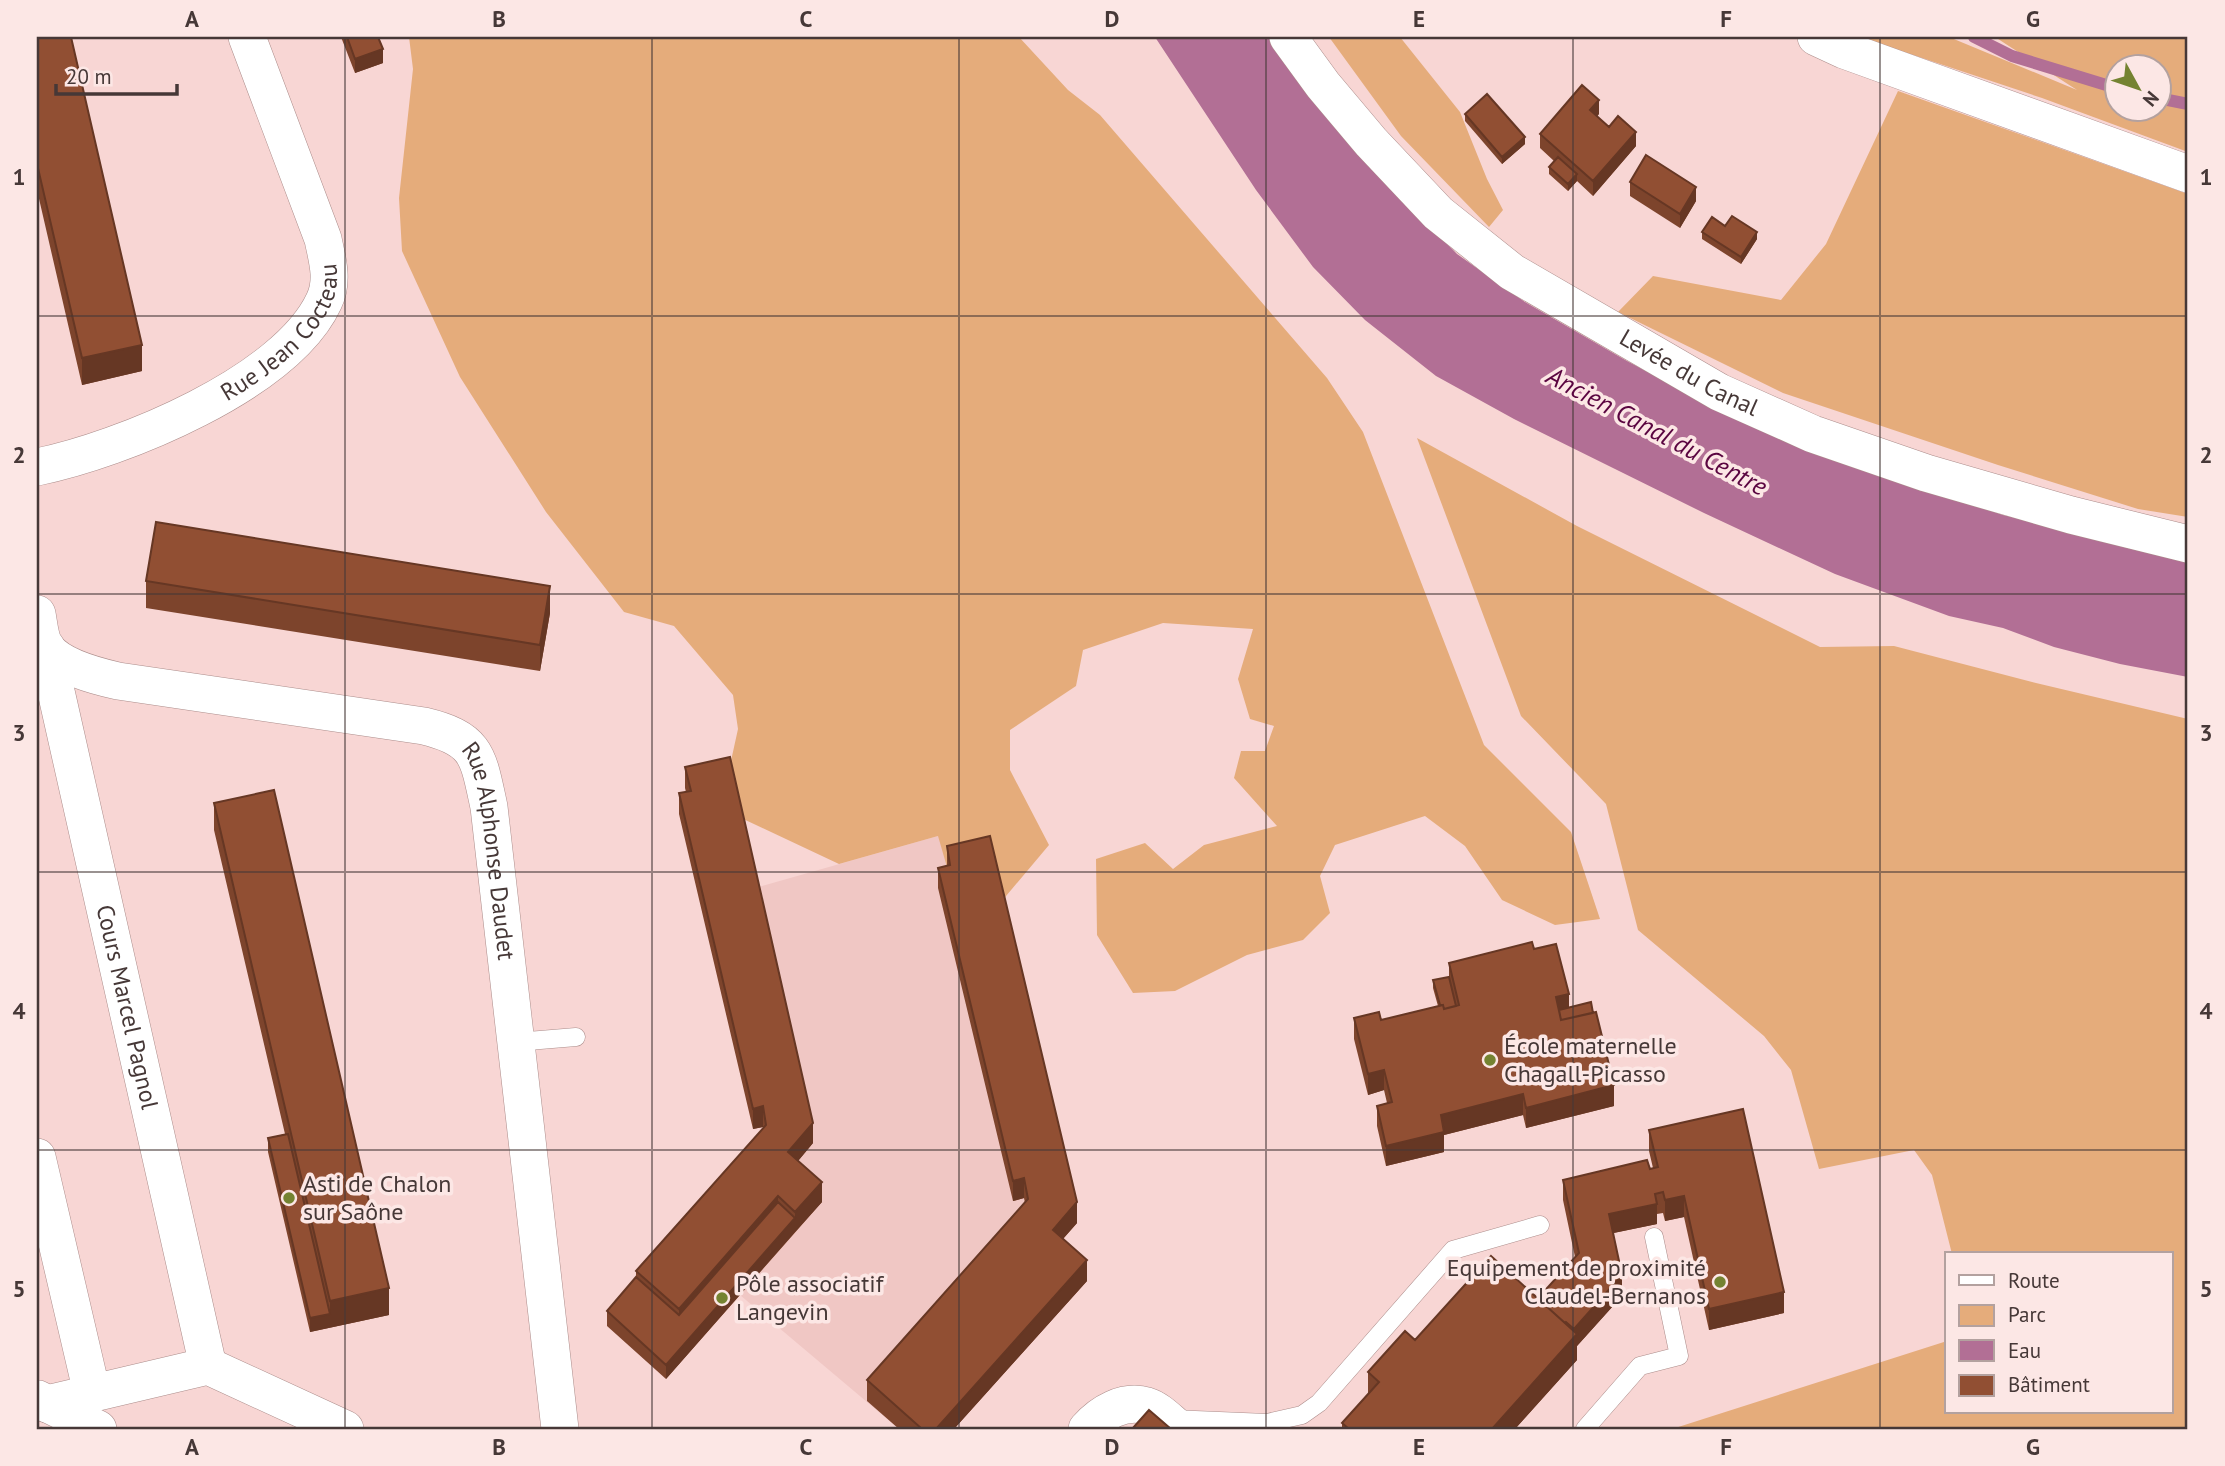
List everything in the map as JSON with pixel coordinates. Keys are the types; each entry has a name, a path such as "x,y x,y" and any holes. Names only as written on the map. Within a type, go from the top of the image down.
{"street":[{"name":"Rue Jean Cocteau","path":"37,467 121,443 225,394 289,347 309,327 326,299 330,273 323,239 247,37"},
{"name":"Levée du Canal","path":"1288,37 1323,85 1371,142 1438,213 1512,272 1707,386 1813,434 1926,473 2071,515 2188,544"},
{"path":"1816,37 1843,50 2188,174"},
{"name":"Rue Alphonse Daudet","path":"41,631 68,665 90,675 424,726 450,733 470,746 481,770 489,807 560,1429"},
{"name":"Cours Marcel Pagnol","path":"41,631 208,1366"},
{"path":"37,1157 92,1393"},
{"path":"42,1401 92,1393 208,1366 345,1429"},
{"path":"42,1401 98,1429"},
{"path":"1087,1429 1097,1418 1121,1405 1147,1406 1173,1424"}],"lane":[{"path":"516,1042 576,1037"},
{"path":"1173,1424 1267,1423 1302,1415 1319,1403 1453,1250 1540,1225"},
{"path":"1584,1429 1640,1366 1679,1356 1654,1237"}],"shaded area":[{"path":"938,836 990,857 1077,1223 1053,1250 1087,1281 954,1429 899,1429 740,1295 821,1202 788,1173 755,888"}],"green space":[{"path":"409,37 1019,37 1068,90 1100,115 1327,378 1363,432 1484,745 1571,832 1600,919 1555,925 1502,900 1465,846 1425,816 1335,845 1320,876 1330,913 1303,940 1247,955 1175,991 1133,993 1097,935 1096,859 1145,843 1173,869 1204,845 1277,826 1234,778 1241,751 1265,751 1274,726 1250,719 1238,679 1253,629 1163,623 1083,650 1076,686 1010,730 1010,770 1049,845 1001,902 947,867 938,836 839,864 739,817 727,779 738,729 733,695 674,626 624,612 546,512 460,377 402,251 399,198 413,69"},
{"path":"1329,37 1400,37 1460,112 1487,179 1503,210 1489,227 1401,136"},
{"path":"1859,37 1949,37 2077,90 1995,37 2188,37 2188,152 2107,122 2172,122 2172,52 2102,52 2102,120"},
{"path":"1898,91 2188,194 2188,517 2138,509 1783,393 1618,312 1653,276 1781,300 1826,244"},
{"path":"1417,438 1577,526 1820,647 1894,646 2188,719 2188,1429 1672,1429 1945,1342 1945,1414 2172,1414 2172,1252 1951,1252 1932,1175 1914,1150 1819,1169 1791,1070 1764,1036 1638,930 1606,804 1521,716"}],"water":[{"name":"Ancien Canal du Centre","path":"1155,37 1269,37 1308,95 1348,142 1457,254 1525,302 1667,382 1938,492 2003,515 2188,557 2188,677 2120,664 2054,647 2003,628 1949,616 1835,574 1514,419 1436,376 1365,320 1313,267 1256,190"}],"building":[{"path":"37,37 71,37 142,345 82,358 37,164"},
{"path":"347,37 378,37 383,49 355,59"},
{"path":"1582,85 1599,100 1590,110 1609,127 1618,116 1636,132 1593,181 1540,134"},
{"path":"1487,94 1525,137 1502,157 1465,114"},
{"path":"1646,155 1696,187 1680,214 1630,182"},
{"path":"1558,157 1577,174 1568,184 1549,167"},
{"path":"1732,216 1757,232 1741,257 1702,232 1712,217 1725,226"},
{"path":"156,522 550,586 540,645 146,581"},
{"path":"730,757 813,1123 788,1152 822,1182 795,1212 778,1196 679,1309 636,1271 766,1125 763,1106 753,1109 679,793 691,791 685,767"},
{"path":"274,790 389,1288 330,1301 214,803"},
{"path":"990,836 1077,1202 1053,1230 1087,1260 936,1429 922,1429 867,1380 1028,1199 1024,1178 1013,1181 938,868 950,865 947,846"},
{"path":"1532,942 1534,949 1556,944 1569,994 1556,997 1561,1020 1596,1012 1614,1085 1526,1108 1523,1094 1441,1115 1444,1132 1386,1146 1377,1106 1392,1102 1384,1070 1368,1074 1354,1018 1379,1012 1381,1020 1443,1005 1444,1009 1459,1005 1449,963"},
{"path":"1449,977 1456,1006 1444,1009 1443,1005 1440,1005 1433,980"},
{"path":"1591,1002 1593,1013 1561,1020 1559,1010"},
{"path":"1743,1109 1784,1292 1709,1309 1684,1196 1665,1200 1663,1192 1655,1194 1657,1204 1609,1214 1622,1275 1574,1329 1545,1305 1539,1297 1579,1253 1563,1180 1647,1160 1650,1169 1658,1167 1649,1130"},
{"name":"Asti de Chalon sur Saône","path":"288,1134 330,1314 310,1318 268,1138"},
{"name":"Pôle associatif Langevin","path":"778,1202 795,1218 666,1365 607,1311 636,1277 679,1315"},
{"path":"1491,1256 1577,1334 1492,1429 1349,1429 1342,1423 1379,1382 1368,1372 1405,1331 1415,1340"},
{"path":"1149,1410 1171,1429 1132,1429"}],"waterway":[{"path":"1974,37 2012,56 2102,84"},
{"path":"2172,101 2188,104"}],"place":[{"name":"École maternelle Chagall-Picasso","path":"1490,1060"},
{"name":"Asti de Chalon sur Saône","path":"289,1198"},
{"name":"Equipement de proximité Claudel-Bernanos","path":"1720,1282"},
{"name":"Pôle associatif Langevin","path":"722,1298"}]}
